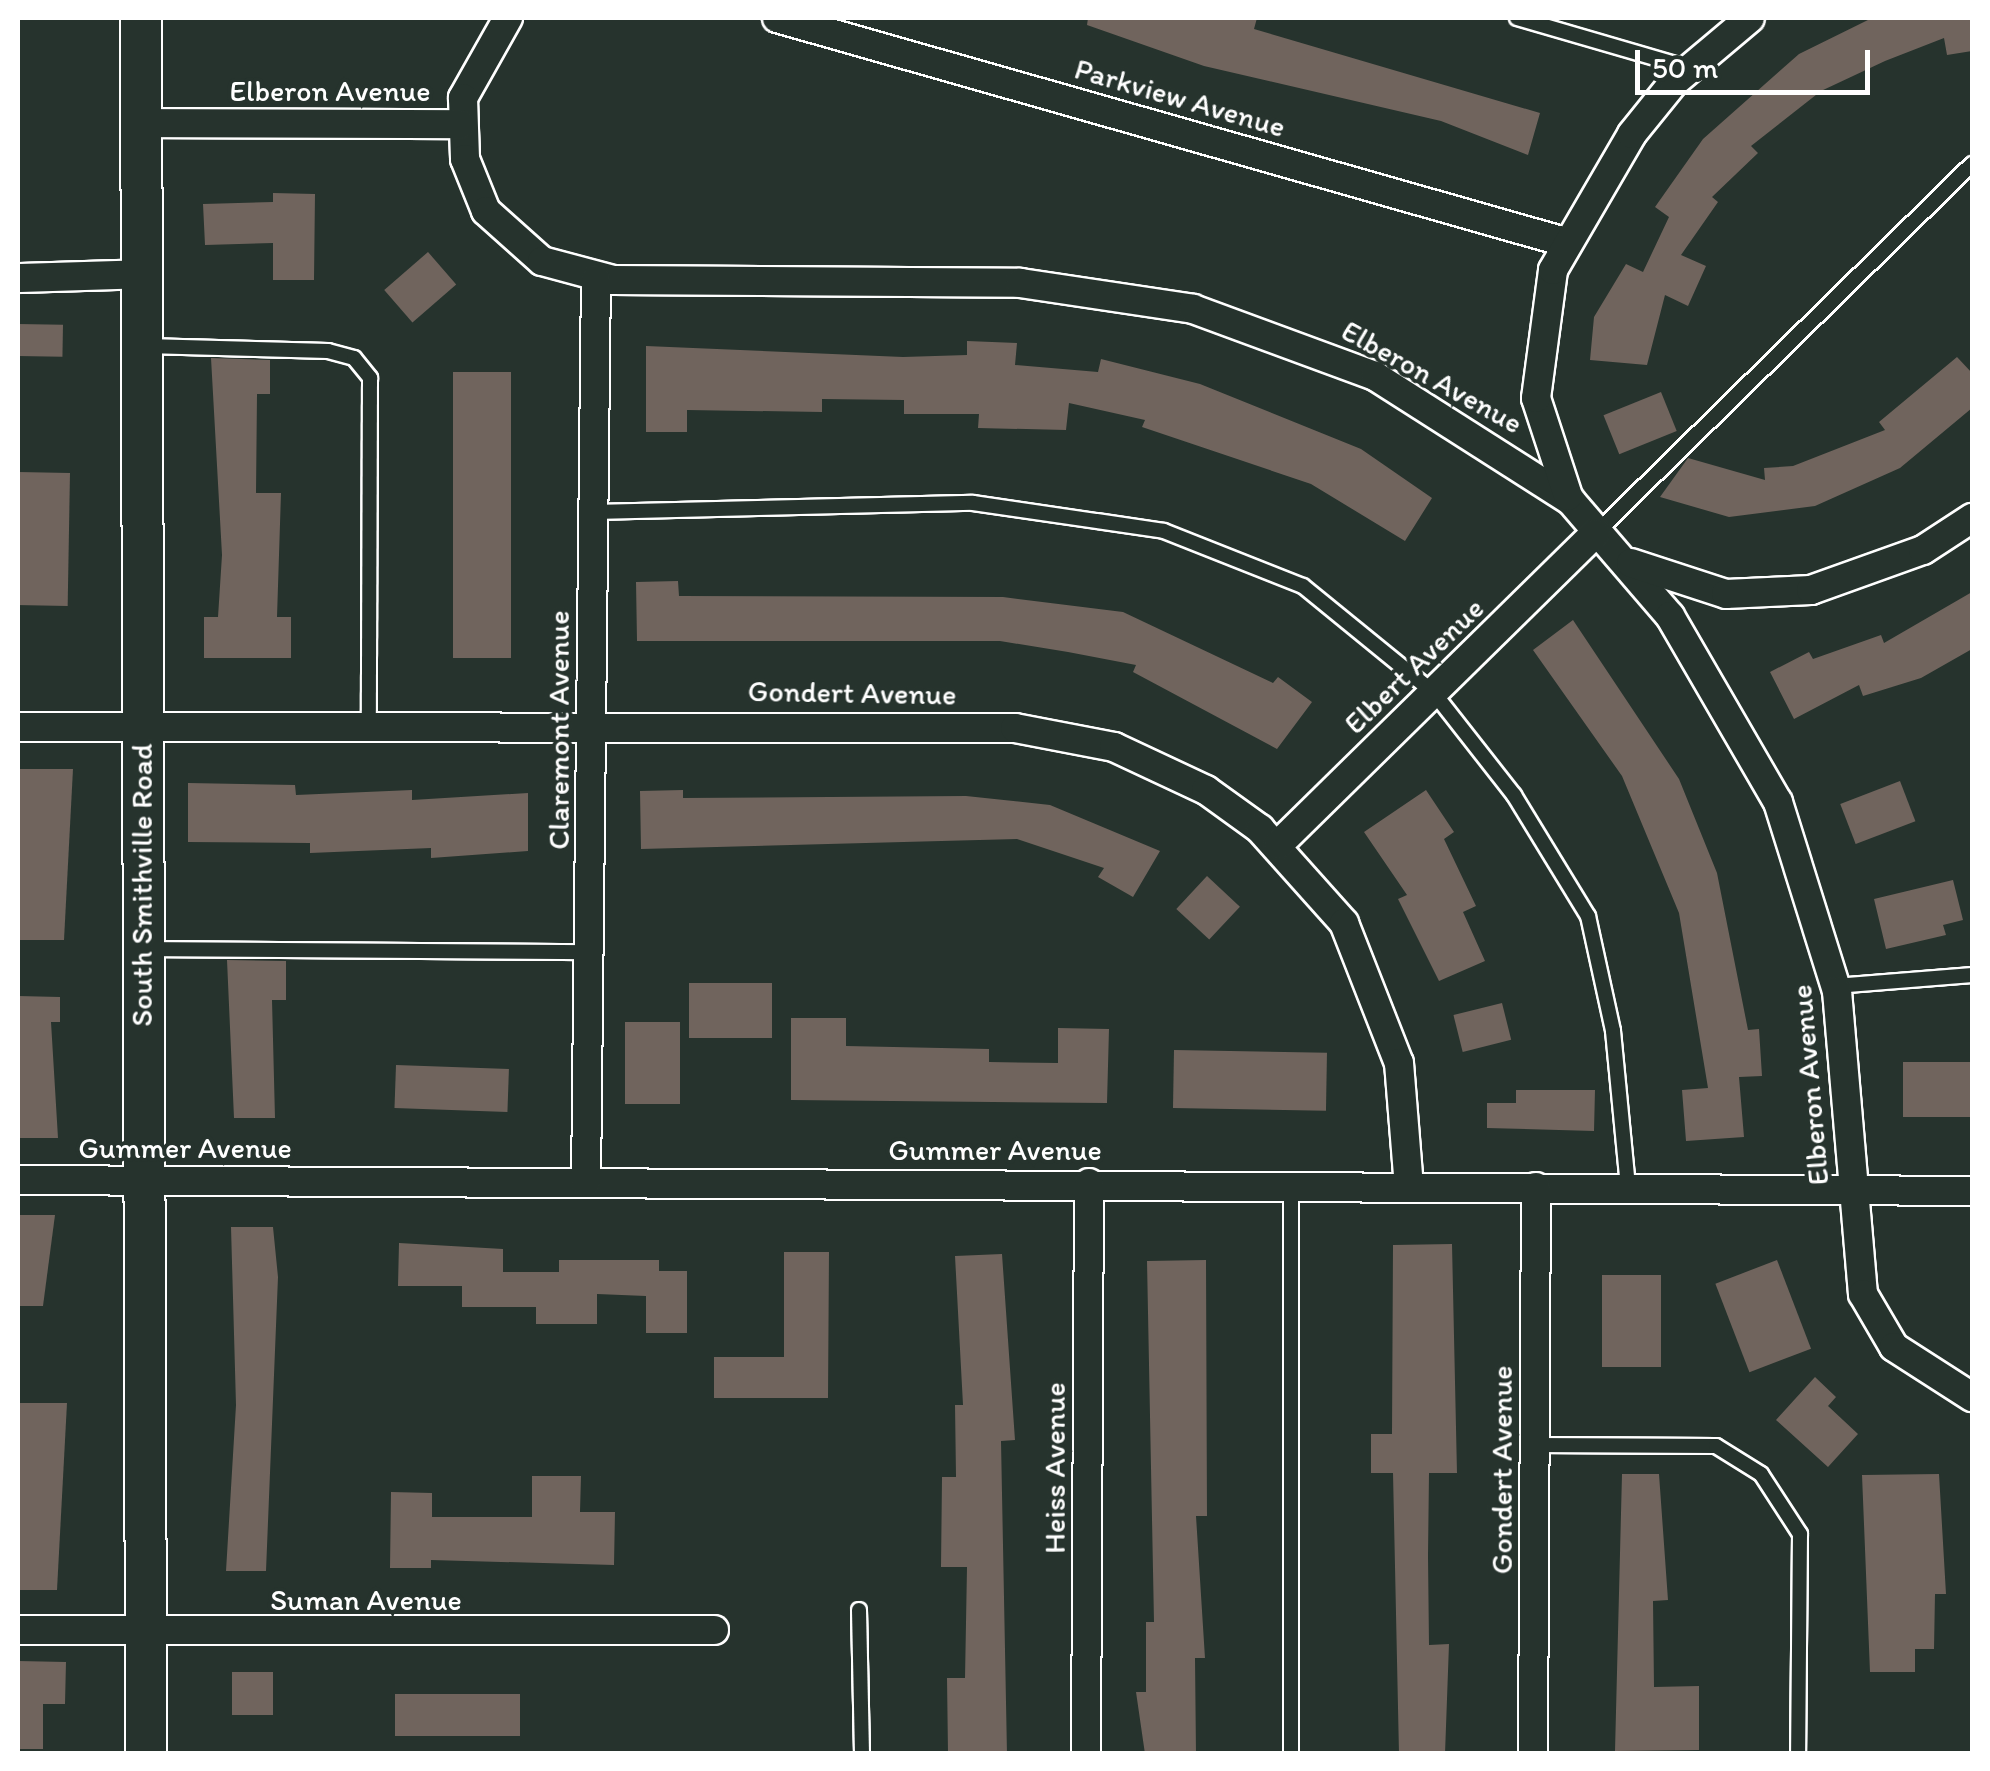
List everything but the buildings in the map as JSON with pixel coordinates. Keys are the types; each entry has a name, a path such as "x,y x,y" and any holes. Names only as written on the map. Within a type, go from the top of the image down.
{"main road":[{"name":"South Smithville Road","path":"141,18 144,346 140,1180 146,1754"}],"street":[{"path":"461,124 474,65 508,18"},
{"name":"Parkview Avenue","path":"777,18 1566,242"},
{"path":"1571,501 1536,398 1541,312 1566,242 1632,134 1690,68 1750,18"},
{"name":"Elberon Avenue","path":"140,123 461,124 473,187 508,237 542,261 596,278 1020,283 1193,308 1375,376 1571,501 1596,534 1627,561 1700,660 1778,802 1836,986 1854,1254 1872,1315 1918,1368 1972,1398"},
{"path":"18,278 143,274"},
{"name":"Claremont Avenue","path":"586,1183 596,278"},
{"path":"1627,561 1674,582 1766,596 1860,577 1972,518"},
{"name":"Elbert Avenue","path":"1278,846 1596,534"},
{"name":"Gondert Avenue","path":"18,726 591,722 1065,734 1159,764 1278,846 1317,886 1366,964 1399,1064 1409,1186"},
{"name":"Gummer Avenue","path":"18,1180 1972,1191"},
{"name":"Heiss Avenue","path":"1086,1754 1089,1184"},
{"name":"Gondert Avenue","path":"1532,1754 1536,1187"},
{"name":"Suman Avenue","path":"18,1630 714,1630"}],"lane":[{"path":"1517,18 1690,68"},
{"path":"1596,534 1972,164"},
{"path":"144,346 328,352 354,358 370,378 369,722"},
{"path":"594,512 973,503 1164,531 1303,586 1434,692 1514,795 1588,916 1613,1031 1628,1188"},
{"path":"142,949 590,952"},
{"path":"1836,986 1972,975"},
{"path":"1292,1185 1292,1754"},
{"path":"1534,1445 1716,1446 1761,1474 1800,1534 1798,1754"},
{"path":"859,1610 862,1754"}]}
